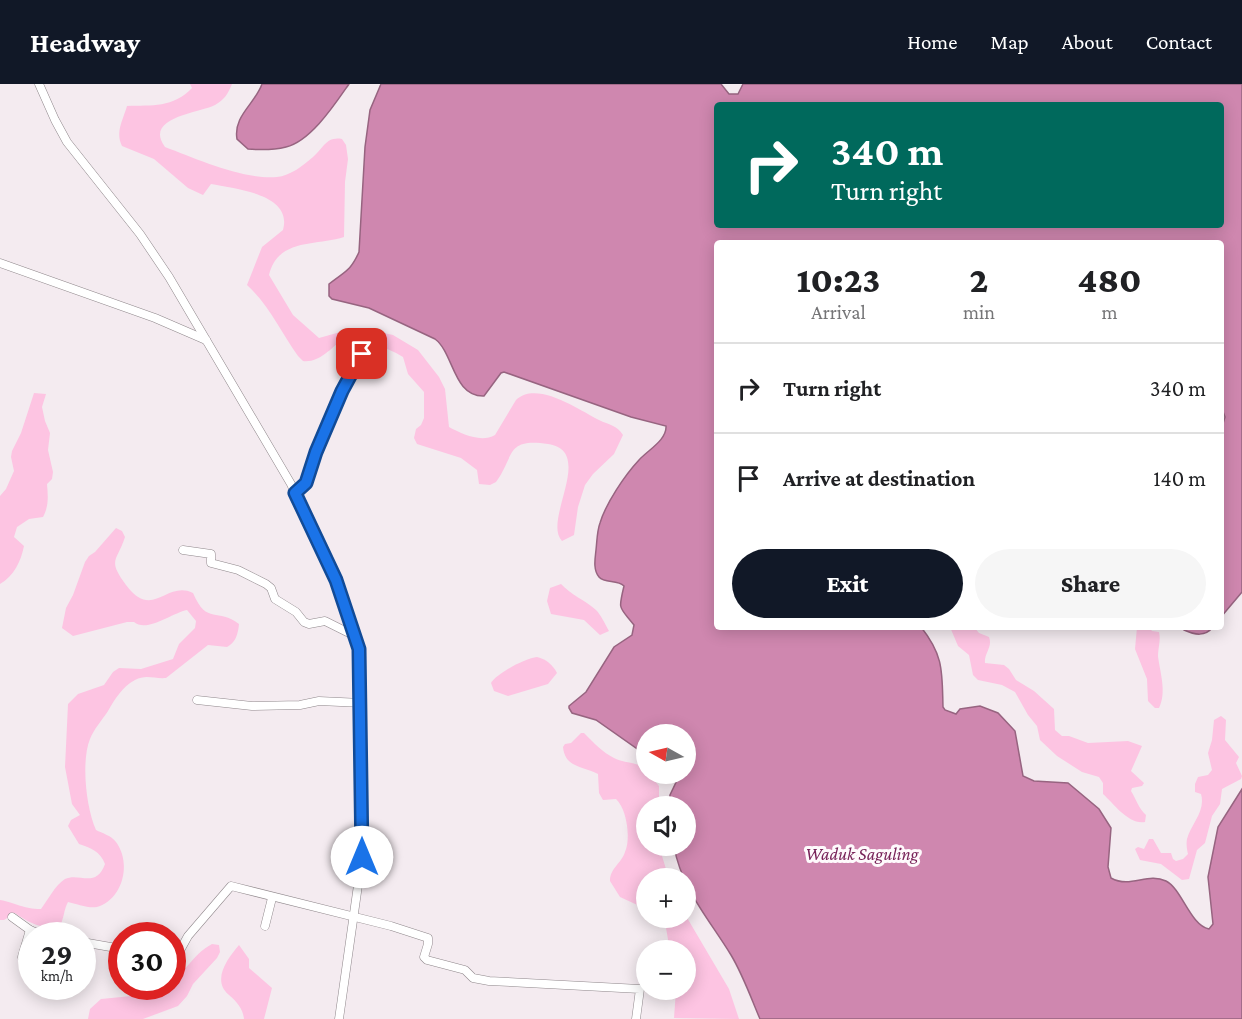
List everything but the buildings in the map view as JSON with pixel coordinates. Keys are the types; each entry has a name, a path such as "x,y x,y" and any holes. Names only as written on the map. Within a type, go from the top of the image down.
{"street":[{"path":"39,84 67,142 140,234 169,277 295,493 336,580 356,636 360,655 362,703 362,857 339,1019"},
{"path":"0,262 155,318 207,341"},
{"path":"295,493 306,483 311,464 342,391 362,354"},
{"path":"183,550 211,554 211,563 238,570 266,584 271,588 275,599 296,612 304,622 309,624 325,621 356,636"},
{"path":"197,699 252,706 300,705 319,701 362,703"},
{"path":"186,940 231,886 428,938 424,957 427,960 465,970 473,978 480,980 640,989 636,1019"},
{"path":"265,926 272,898"},
{"path":"12,917 19,922"}],"shaded area":[{"path":"190,84 232,84 221,101 215,105 167,123 161,129 160,137 165,147 235,172 277,177 287,175 301,167 332,139 342,139 346,145 348,159 345,182 344,237 289,249 274,263 269,275 293,315 319,338 351,329 365,329 393,335 418,350 439,377 445,389 449,427 472,437 484,438 495,435 516,400 535,393 558,399 621,432 623,435 614,454 585,485 578,507 574,535 562,541 558,531 558,518 568,472 568,459 562,449 548,444 524,444 513,451 496,482 490,485 479,484 477,470 461,458 417,444 414,438 416,429 424,418 424,392 408,374 403,357 374,344 342,340 314,360 303,361 298,356 268,310 247,285 262,247 283,230 284,218 279,208 260,195 211,184 203,195 188,188 154,159 122,146 120,141 119,131 127,106 170,102 192,88"},
{"path":"34,393 46,394 42,407 50,433 48,450 53,472 52,479 47,484 48,497 43,517 29,519 17,527 14,537 24,546 23,552 13,572 0,584 0,496 6,489 14,471 12,451 21,433"},
{"path":"116,528 122,531 125,537 115,565 126,585 136,595 144,600 152,600 175,591 183,590 193,593 198,603 208,613 232,619 239,624 237,634 233,643 227,647 208,645 166,678 143,677 130,683 116,698 92,735 87,748 86,785 96,830 114,840 121,850 123,878 115,895 97,907 68,902 61,922 29,922 15,913 0,920 0,900 41,909 65,879 70,877 92,878 101,872 105,864 98,853 79,844 68,826 71,820 80,815 72,804 65,767 68,704 78,694 104,685 113,672 119,668 141,669 173,659 179,644 195,628 196,621 187,610 153,624 139,625 127,622 73,636 62,628 66,608 85,562"},
{"path":"561,584 596,610 609,631 600,635 584,620 551,614 547,601 550,588"},
{"path":"951,630 976,630 989,637 990,644 985,663 1004,665 1016,680 1034,691 1054,709 1055,730 1062,736 1069,736 1088,743 1128,741 1142,746 1131,771 1144,783 1142,786 1132,788 1131,791 1146,815 1145,822 1133,820 1117,808 1103,794 1103,783 1099,777 1082,772 1057,756 1040,740 1037,726 1015,692 1002,685 978,680 973,675 969,655 958,646"},
{"path":"1137,630 1159,632 1158,656 1163,689 1159,708 1155,708 1148,701 1147,679 1135,649"},
{"path":"537,657 549,663 557,673 548,684 508,696 494,691 491,683 499,675 518,663"},
{"path":"1221,716 1226,720 1225,740 1239,757 1236,763 1242,776 1241,779 1222,789 1220,804 1212,816 1205,843 1197,850 1189,879 1182,880 1161,864 1140,860 1135,849 1138,847 1144,849 1149,839 1153,839 1161,853 1171,853 1176,861 1188,854 1187,839 1200,812 1202,800 1201,794 1195,792 1195,784 1198,777 1208,775 1212,770 1208,753 1214,720"},
{"path":"581,733 584,733 610,756 636,764 636,784 657,784 659,786 659,796 636,796 636,856 662,856 666,868 636,868 636,904 620,897 610,881 627,846 627,824 623,810 616,799 603,800 599,793 598,774 571,763 567,759 563,747"},
{"path":"666,928 693,928 729,989 739,1019 674,1018 675,1000 696,1000 696,940 668,940"},
{"path":"212,944 219,945 220,952 217,958 193,984 186,997 186,968"},
{"path":"239,945 249,959 249,968 272,988 264,1019 244,1019 239,1006 221,983 223,969"},
{"path":"101,999 183,1000 178,1006 143,1019 88,1019 90,1009"}],"water":[{"path":"262,84 349,84 322,121 295,143 277,149 248,149 237,139 238,124"},
{"name":"Waduk Saguling","path":"381,84 721,84 729,94 738,94 743,84 1242,84 1242,592 1224,613 1224,240 714,240 714,630 923,630 938,656 945,710 956,714 960,709 980,706 998,713 1015,731 1023,776 1034,781 1068,783 1099,809 1111,828 1108,867 1111,878 1125,882 1152,878 1166,881 1177,891 1197,921 1209,929 1213,924 1208,877 1218,827 1242,789 1242,1019 760,1019 735,963 696,901 696,868 680,868 677,856 696,856 696,796 670,796 675,784 696,784 696,724 636,724 636,748 596,720 572,713 569,708 586,692 614,647 632,635 634,625 621,608 624,586 602,579 596,571 599,526 616,490 639,460 660,440 666,426 631,417 504,372 484,396 474,394 460,382 446,354 435,339 369,308 332,299 329,296 329,284 350,267 359,252 365,147 370,110"},
{"path":"1184,630 1209,630 1200,634"}],"route":[{"path":"362,354 342,391 311,464 306,483 295,493 336,580 359,649 362,703 362,857"}]}
